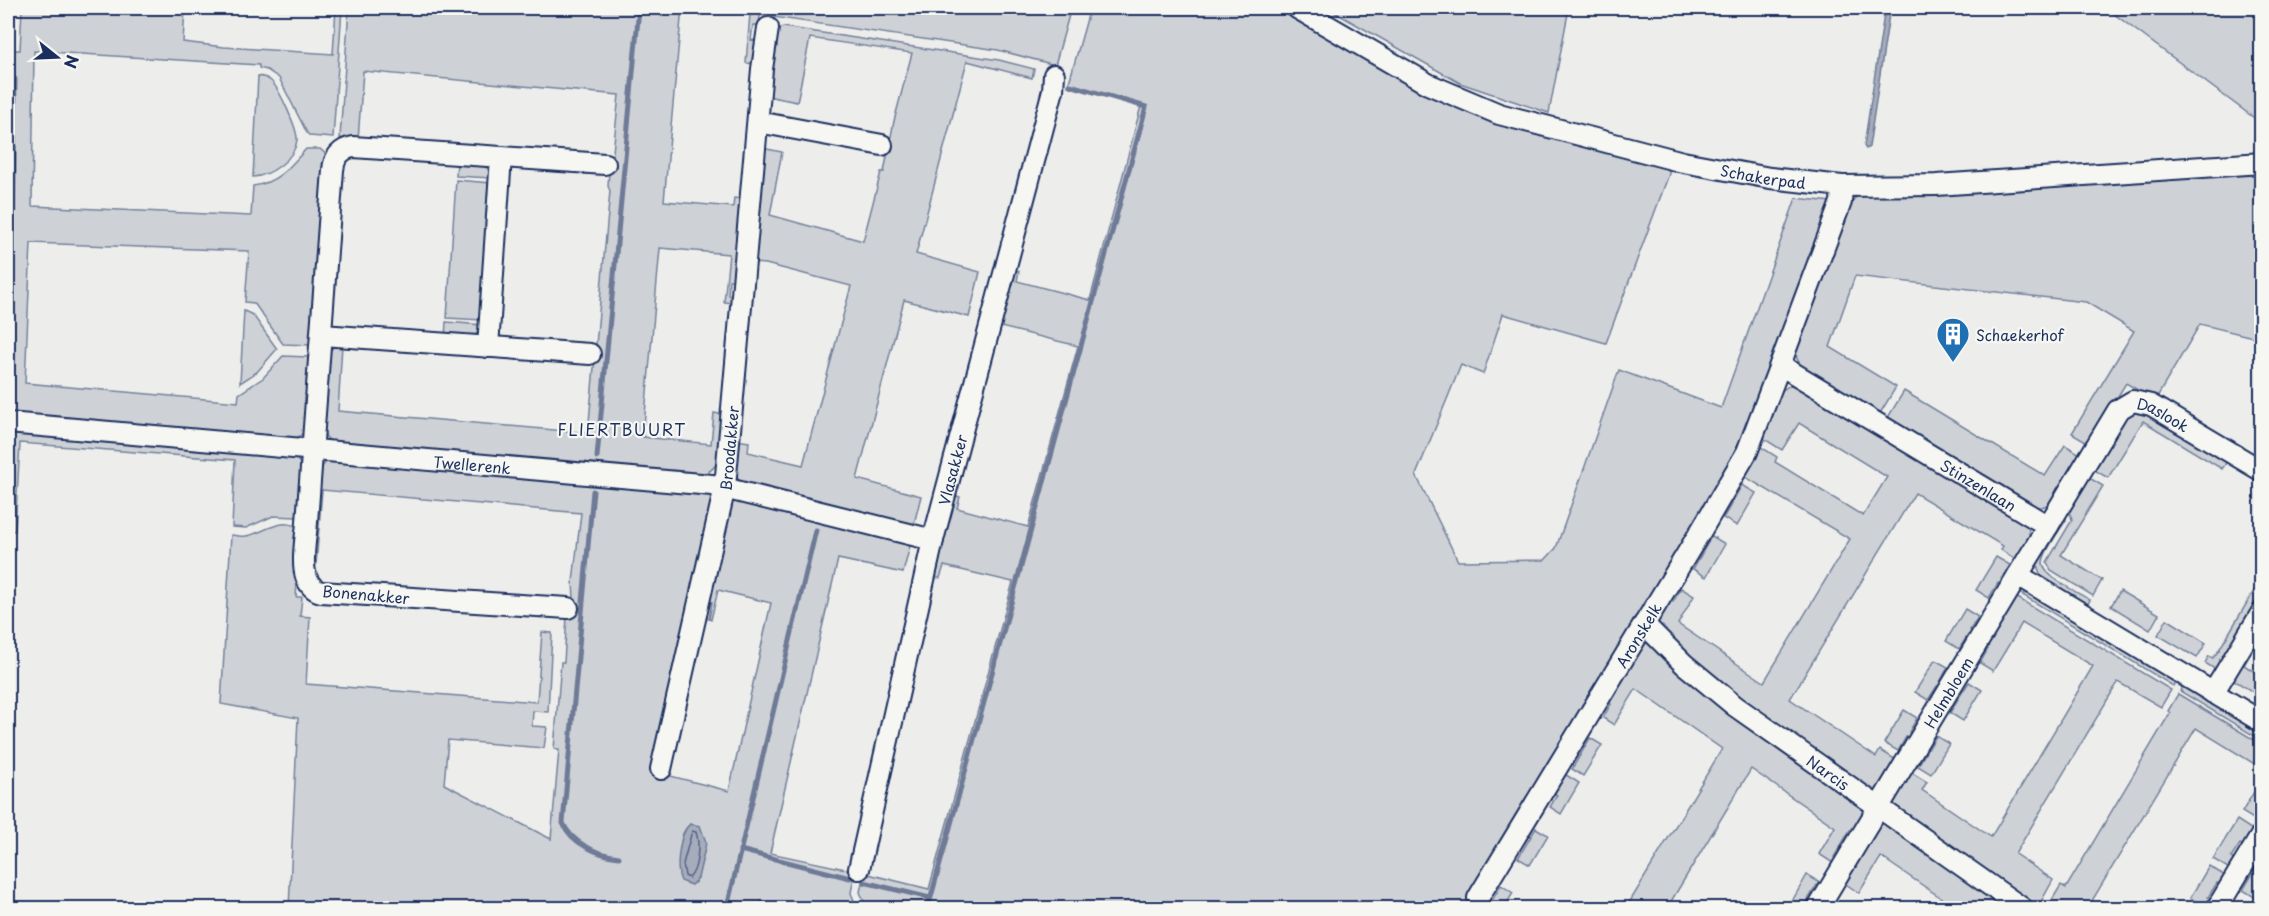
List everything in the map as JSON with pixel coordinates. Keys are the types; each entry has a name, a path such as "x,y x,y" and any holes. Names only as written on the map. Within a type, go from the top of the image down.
{"street":[{"name":"Schakerpad","path":"1297,8 1428,84 1499,114 1683,162 1808,183 1842,186 1936,185 2262,164"},
{"name":"Broodakker","path":"661,769 725,487 768,28"},
{"name":"Vlasakker","path":"859,869 933,540 1053,90 1054,75"},
{"path":"758,122 882,145"},
{"name":"Bonenakker","path":"568,608 321,592 309,585 305,574 333,170 335,160 341,152 353,147 605,164"},
{"path":"488,347 501,157"},
{"path":"1780,365 1841,202 1842,186"},
{"path":"322,335 590,354"},
{"name":"Stinzenlaan","path":"1780,365 2048,526"},
{"name":"Aronskelk","path":"1478,898 1747,452 1780,365"},
{"name":"Daslook","path":"2048,526 2118,410 2133,401 2151,405 2262,471"},
{"name":"Twellerenk","path":"8,423 725,487 933,540"},
{"path":"2048,526 2018,575 2262,722"},
{"name":"Helmbloem","path":"1818,909 2018,575"},
{"path":"2214,693 2262,612"},
{"name":"Narcis","path":"1644,624 1684,664 1735,706 2022,909"},
{"path":"2217,909 2262,834"}],"shaded area":[{"path":"22,8 185,8 183,42 333,54 336,8 342,8 333,138 310,136 279,78 259,68 259,65 34,51 32,206 251,216 253,186 276,178 289,168 306,149 320,149 327,155 312,343 310,345 283,344 254,303 245,302 249,251 31,243 25,383 238,402 239,394 263,378 283,356 309,357 311,359 305,431 300,436 291,440 14,415 8,412 8,265 13,50 20,50"},
{"path":"349,8 682,8 664,201 733,207 734,198 743,199 736,280 729,280 728,295 735,296 734,303 724,302 729,254 660,248 643,437 711,444 714,413 724,415 719,458 710,470 696,476 332,443 326,437 323,429 328,355 333,348 342,345 338,411 588,433 610,191 609,171 611,171 619,95 363,71 358,140 340,138"},
{"path":"682,8 1071,8 1055,65 998,50 760,15 759,25 753,25 751,40 758,41 756,64 746,63 750,14"},
{"path":"1090,8 1284,8 1393,70 1669,167 1669,174 1606,343 1503,314 1483,374 1461,365 1416,475 1458,561 1545,560 1556,548 1619,370 1721,408 1796,198 1831,202 1748,431 1488,897 1493,899 1501,885 1513,893 1504,908 867,908 860,892 864,873 929,889 1013,582 944,566 940,578 933,577 953,495 960,497 957,508 1028,527 1078,346 997,326 1012,269 1019,271 1017,281 1090,300 1141,106 1068,86"},
{"path":"1327,8 1569,8 1549,113 1460,83"},
{"path":"2106,8 2261,8 2261,123"},
{"path":"783,27 999,60 1034,69 1032,78 967,61 916,254 980,272 969,317 904,300 857,479 921,496 913,528 744,485 736,476 734,459 736,440 749,442 748,452 803,465 851,286 766,264 752,263 762,148 782,152 770,215 863,241 881,172 884,172 894,121 912,53 810,38 797,102 767,96 776,30"},
{"path":"258,76 269,80 279,92 297,140 287,160 274,170 253,177"},
{"path":"457,161 483,165 492,178 456,176"},
{"path":"2261,174 2261,339 2200,324 2157,397 2192,418 2190,421 2126,383 2089,443 2072,433 2134,331 2086,302 1855,276 1830,347 1896,387 1879,415 1803,369 1797,359 1795,348 1847,207 1858,195"},
{"path":"456,180 491,183 482,320 447,318"},
{"path":"244,311 253,315 277,349 257,372 240,383"},
{"path":"446,322 482,325 475,336 445,337"},
{"path":"1790,385 1797,386 2026,523 2028,528 2028,543 2018,561 2001,550 2003,546 1915,493 1790,699 1876,757 1880,750 1898,761 1875,800 1737,702 1651,626 1668,599 1673,602 1681,588 1694,596 1678,624 1764,682 1850,539 1742,475 1758,445 1777,457 1775,462 1863,516 1887,477 1799,423 1782,450 1761,437 1777,394"},
{"path":"1904,391 2045,476 2065,445 2082,455 2051,504 2035,507 1887,419"},
{"path":"2141,409 2229,459 2222,469 2143,421 2108,478 2091,468 2126,412"},
{"path":"8,432 294,456 302,466 301,514 297,517 273,516 246,528 232,527 235,460 20,443 15,531 8,530"},
{"path":"328,460 709,494 715,502 655,772 729,791 771,603 718,590 711,620 709,619 712,602 706,600 728,507 741,498 911,542 903,573 838,559 770,853 855,871 851,893 857,908 784,908 761,901 759,908 289,908 298,718 221,704 231,535 253,535 280,524 294,526 301,530 296,597 302,597 300,616 310,617 306,684 537,702 542,632 552,633 548,712 533,711 532,726 547,727 544,748 448,740 444,784 551,839 559,750 554,749 561,662 564,662 567,616 575,616 573,582 581,513 322,490 316,565 312,565 320,469","holes":["690,824 705,848 695,883 682,853 681,845 684,831"]},
{"path":"2086,476 2103,486 2061,555 2102,580 2093,596 2051,570 2047,562 2072,520 2071,515 2065,511"},
{"path":"1742,485 1756,493 1737,526 1723,518 1732,503 1727,500 1729,497 1734,499"},
{"path":"2063,515 2066,520 2049,547 2044,558 2044,568 2055,579 2090,600 2086,607 2048,584 2038,570 2037,561"},
{"path":"1707,533 1725,544 1706,577 1693,569 1709,541 1704,538"},
{"path":"1996,557 2010,565 2001,579 2006,582 2003,586 1998,583 1989,598 1976,590"},
{"path":"2261,579 2261,602 2218,671 2205,663 2209,656 2213,658 2219,650"},
{"path":"2120,591 2159,614 2150,630 2111,606"},
{"path":"2031,593 2177,679 2173,686 2021,594"},
{"path":"2016,597 2171,690 2161,707 2118,682 2015,854 2053,880 2038,907 2030,908 1887,808 1909,771 1927,782 1922,790 1991,837 2093,666 2022,623 1993,671 1980,663 1988,649 1984,646"},
{"path":"1965,609 1978,617 1970,630 1975,633 1973,637 1968,635 1959,649 1946,641"},
{"path":"2167,619 2206,643 2197,658 2158,635"},
{"path":"1646,634 1870,808 1855,833 1850,830 1834,857 1839,861 1836,865 1819,854 1835,827 1751,769 1667,908 1626,908 1722,749 1636,689 1614,725 1603,718 1611,704 1606,701"},
{"path":"2247,651 2251,653 2244,665 2261,676 2261,697 2232,679"},
{"path":"1935,660 1948,667 1940,682 1944,685 1941,689 1937,686 1928,700 1915,692"},
{"path":"1969,682 1982,690 1963,721 1950,713 1958,699 1954,696 1956,693 1960,696"},
{"path":"2184,683 2261,730 2261,740 2180,691"},
{"path":"2178,694 2261,744 2261,768 2196,728 2090,904 2095,908 2047,908 2061,885 2066,888 2170,713 2168,711"},
{"path":"1904,710 1917,718 1909,732 1913,736 1911,739 1906,737 1898,751 1884,743"},
{"path":"1936,736 1949,744 1931,774 1918,766 1926,752 1922,749 1924,745 1929,748"},
{"path":"1590,738 1602,745 1583,776 1572,769"},
{"path":"1563,773 1579,783 1561,814 1550,807 1557,795 1552,792"},
{"path":"2261,780 2261,809 2255,820 2242,812"},
{"path":"1882,816 2014,908 1956,908 1881,857 1859,893 1843,882"},
{"path":"2237,820 2254,831 2245,847 2240,844 2231,858 2236,861 2231,870 2213,859"},
{"path":"1536,828 1548,835 1530,865 1518,858"},
{"path":"2261,859 2261,889 2256,898 2243,890 2252,875 2247,872 2250,867 2255,870"},
{"path":"2209,866 2227,877 2221,885 2217,883 2208,897 2213,900 2208,908 2190,898"},
{"path":"1807,875 1824,885 1822,888 1817,885 1803,908 1788,908"}],"water":[{"path":"1885,8 1890,8 1869,147 1866,149 1864,146"},
{"path":"690,824 700,826 706,842 698,878 691,885 681,881 678,868 683,835"}],"waterway":[{"path":"597,457 639,8"},
{"path":"8,380 15,79"},
{"path":"928,908 1146,107 1070,85"},
{"path":"593,491 563,823 572,836 586,847 619,857"},
{"path":"727,908 816,530"},
{"path":"740,850 850,878"},
{"path":"864,882 930,898"}],"place":[{"name":"Schaekerhof","path":"1953,363"}],"district":[{"name":"FLIERTBUURT","path":"622,429"}]}
